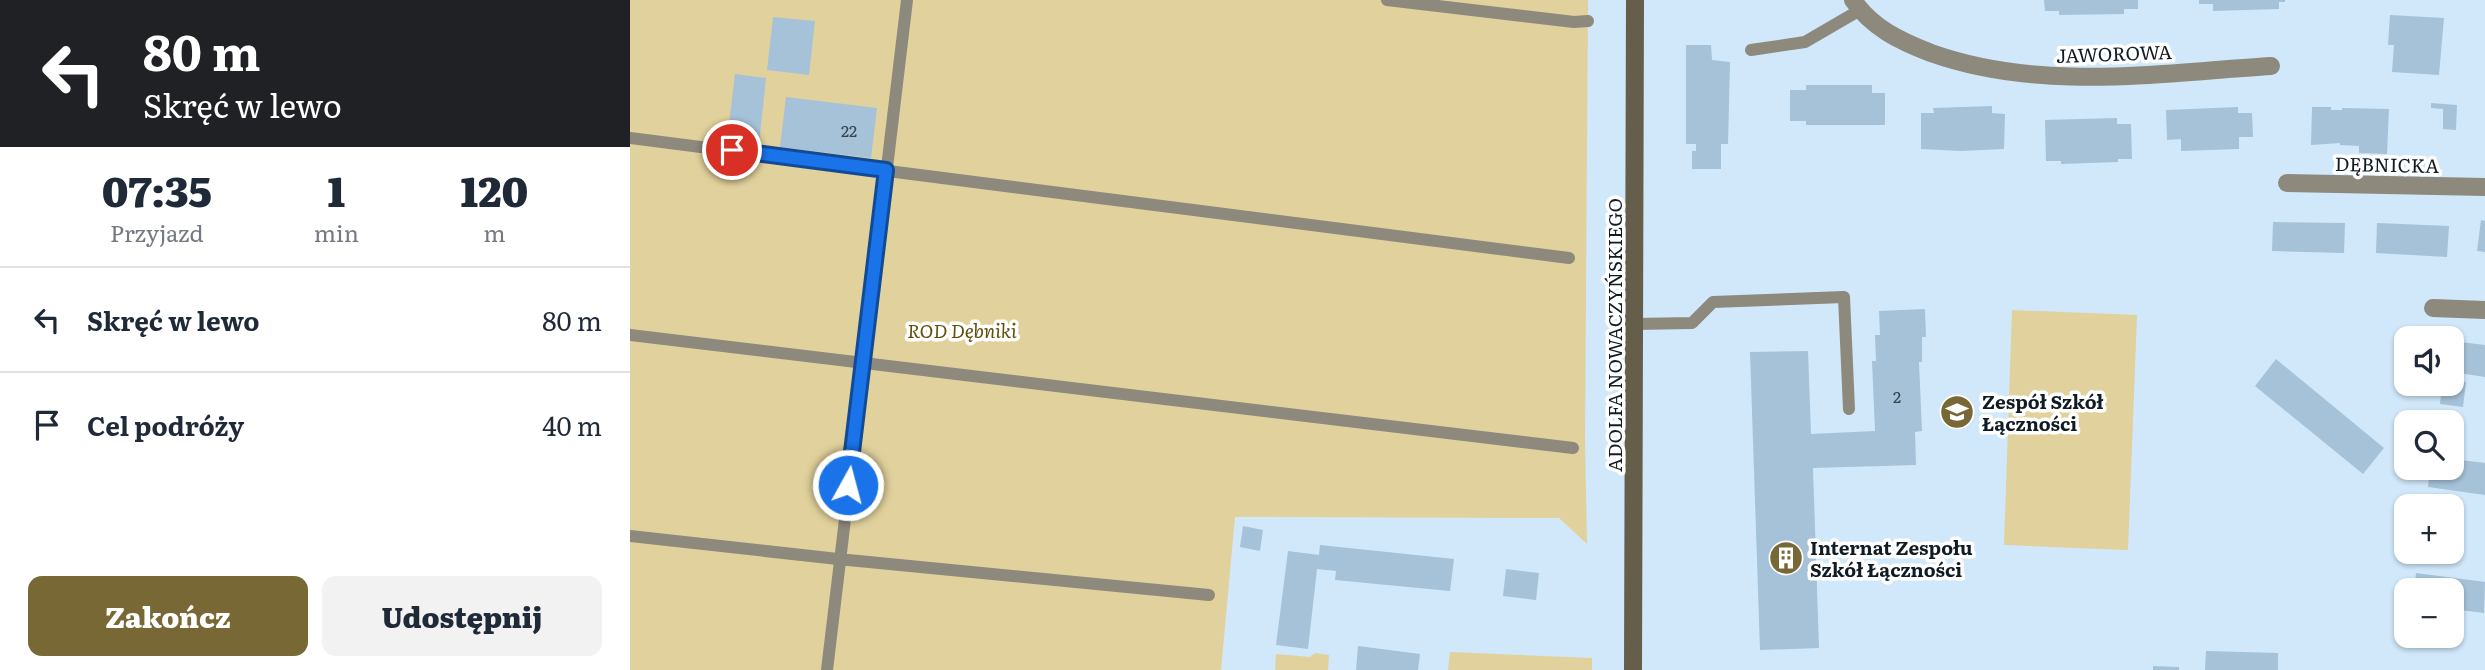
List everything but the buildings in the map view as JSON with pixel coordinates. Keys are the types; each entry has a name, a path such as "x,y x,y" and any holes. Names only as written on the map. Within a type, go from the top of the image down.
{"street":[{"name":"ADOLFA NOWACZYŃSKIEGO","path":"1633,670 1635,0"},
{"name":"JAWOROWA","path":"1856,5 1883,30 1907,44 1957,62 1991,70 2083,78 2271,66"},
{"name":"DĘBNICKA","path":"2287,183 2485,187"},
{"path":"2433,308 2485,310"}],"lane":[{"path":"827,670 838,559 907,0"},
{"path":"1387,0 1574,22 1587,21"},
{"path":"1751,50 1805,41 1856,5"},
{"path":"630,138 1569,258"},
{"path":"1635,324 1692,323 1713,302 1844,297 1849,409"},
{"path":"630,335 1573,448"},
{"path":"630,536 1209,595"}],"green space":[{"name":"ROD Dębniki","path":"630,0 1588,0 1585,442 1587,544 1559,518 1235,517 1221,670 630,670"},
{"path":"2012,310 2137,315 2128,550 2004,545"},
{"path":"1450,652 1592,658 1592,670 1448,670"},
{"path":"1315,653 1329,655 1328,670 1275,670 1276,654 1310,657"}],"place":[{"name":"Zespół Szkół Łączności","path":"1957,412"},
{"name":"Internat Zespołu Szkół Łączności","path":"1786,558"}],"route":[{"path":"732,150 886,170 848,485"}]}
